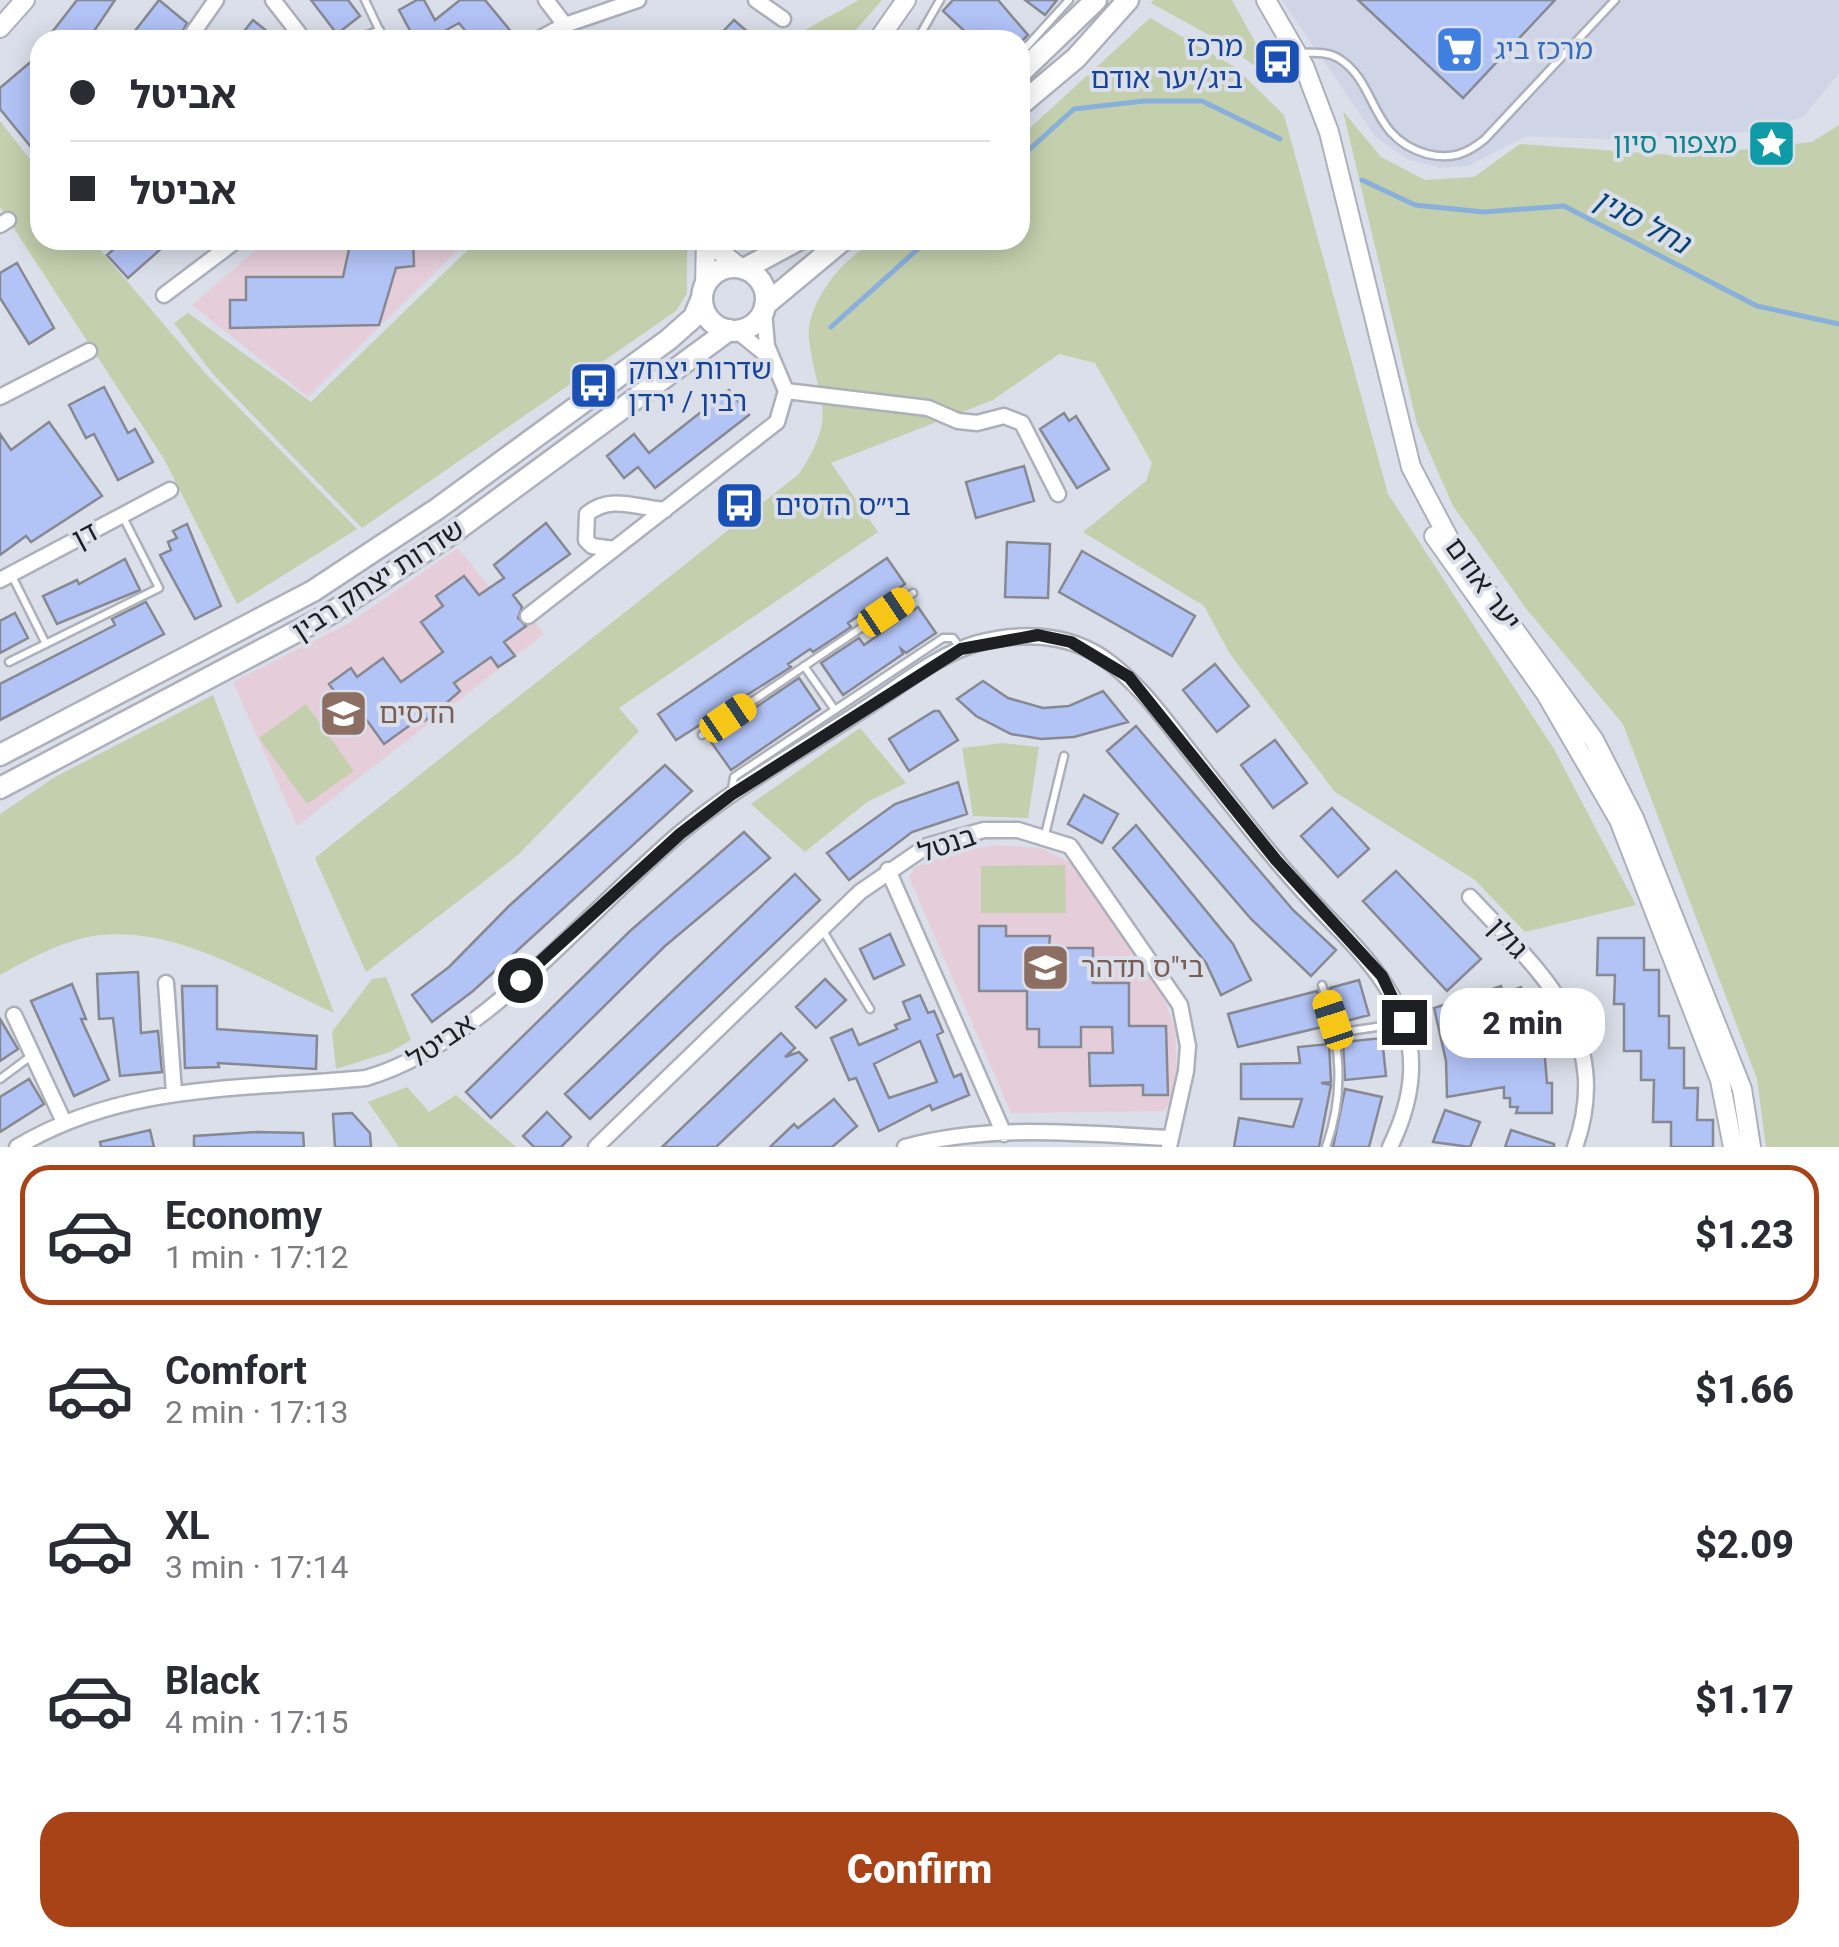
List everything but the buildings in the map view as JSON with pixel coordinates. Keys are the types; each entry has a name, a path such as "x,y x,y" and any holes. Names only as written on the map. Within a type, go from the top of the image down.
{"main road":[{"path":"1030,63 1096,0"},
{"path":"1030,97 1076,58 1128,0"},
{"path":"778,250 742,268 721,270 703,291 706,315 733,330 758,321 764,308 831,250"},
{"path":"742,268 758,278 764,308"},
{"name":"שדרות יצחק רבין","path":"0,754 270,617 353,566 668,340 694,317 703,291"},
{"name":"שדרות יצחק רבין","path":"0,788 284,642 342,607 454,532 733,330"}],"street":[{"path":"0,28 26,0"},
{"path":"195,30 216,0"},
{"path":"273,0 296,30"},
{"path":"546,0 564,24"},
{"path":"554,30 638,0"},
{"path":"756,0 783,18"},
{"path":"885,30 906,0"},
{"name":"יער אודם","path":"1252,0 1297,70 1331,173 1377,384 1403,474 1440,548 1546,694 1619,820 1720,1080 1733,1147"},
{"name":"יער אודם","path":"1266,0 1298,53 1329,132 1411,467 1449,539 1573,709 1620,790 1742,1089 1751,1147"},
{"path":"164,295 224,250"},
{"path":"703,291 705,250"},
{"path":"721,250 742,268"},
{"path":"528,616 764,434 784,408 786,391 766,346 764,308"},
{"path":"733,330 773,361"},
{"path":"0,397 89,351"},
{"path":"786,391 928,408 958,420 1014,418 1022,423 1058,494"},
{"name":"דן","path":"6,577 170,490"},
{"path":"614,549 592,546 586,540 587,514 596,506 623,502 665,510"},
{"name":"אביטל","path":"17,1147 64,1122 145,1096 366,1078 401,1068 466,1028 680,834 731,795 961,649 1038,635 1071,642 1129,677 1276,860 1382,976 1404,1022 1410,1053 1408,1102 1390,1147"},
{"name":"בנטל","path":"596,1147 888,870 954,836 984,830 1045,836 1070,846 1094,874 1180,1005 1188,1046 1170,1142"},
{"path":"888,870 1004,1134"},
{"name":"גולן","path":"1470,897 1549,981 1572,1020 1581,1042 1586,1083 1575,1147"},
{"path":"166,983 174,1092"},
{"path":"14,1015 64,1122"},
{"path":"905,1147 964,1135 1004,1134 1170,1142"}],"lane":[{"path":"365,0 380,30"},
{"path":"923,30 940,0"},
{"path":"1030,43 1070,0"},
{"path":"1298,53 1325,53 1340,59 1355,74 1386,130 1419,152 1455,156 1471,152 1485,139 1614,0"},
{"path":"9,662 158,588 122,516"},
{"path":"6,577 46,644"},
{"path":"702,735 913,593"},
{"path":"731,795 734,777 943,638 953,638 961,649"},
{"path":"804,666 835,710"},
{"path":"1045,836 1064,756"},
{"path":"822,929 870,1009"},
{"path":"1322,985 1336,1033 1338,1106 1326,1147"},
{"path":"1336,1033 1404,1022"},
{"path":"0,1078 33,1055"}],"shaded area":[{"name":"מרכז ביג","path":"1282,0 1839,0 1839,73 1803,117 1764,129 1678,142 1526,136 1468,166 1440,168 1407,159 1375,136"},
{"path":"256,250 458,250 308,397 192,305"},
{"name":"הדסים","path":"458,548 495,594 508,587 544,634 297,826 233,682 349,623"},
{"name":"בי\"ס תדהר","path":"994,845 1041,848 1073,864 1162,994 1175,1029 1177,1082 1175,1100 1163,1111 1011,1113 909,877 915,867 952,853"}],"green space":[{"path":"859,0 882,0 856,30 805,30"},
{"path":"1232,0 1278,84 1227,45 1151,3"},
{"path":"1150,18 1235,67 1284,115 1388,494 1554,749 1636,905 1525,932 1475,880 1335,792 1230,654 1204,606 1083,532 1146,481 1152,463 1095,363 1059,354 993,400 831,463 878,532 619,708 639,731 518,855 366,972 315,858 799,474 812,452 822,420 810,324 822,294 843,265 862,250 1030,250 1030,128"},
{"path":"1343,111 1381,157 1425,180 1474,177 1520,144 1685,156 1812,142 1839,125 1839,1147 1766,1147 1757,1079 1623,724 1528,611 1453,506 1417,424"},
{"path":"0,121 30,159 30,250 101,250 206,374 357,529 237,604 164,459 0,207"},
{"path":"468,250 687,250 687,293 676,311 362,528 212,373 174,323 188,313 311,402"},
{"path":"213,695 334,1013 221,959 161,939 131,935 75,940 0,975 0,814 55,777"},
{"path":"306,704 354,771 307,804 259,738"},
{"path":"860,728 906,783 867,802 805,852 751,804"},
{"path":"1002,743 1039,747 1028,818 973,816 962,748"},
{"path":"1065,865 1066,913 981,913 981,866"},
{"path":"386,977 411,1040 390,1052 336,1069 332,1032 372,979"},
{"path":"407,1087 429,1112 456,1095 516,1147 399,1147 368,1102"}],"waterway":[{"name":"נחל סנין","path":"1030,149 1074,109 1144,101 1202,101 1280,139"},
{"name":"נחל סנין","path":"1362,180 1415,205 1483,212 1564,206 1757,306 1839,324"},
{"name":"נחל סנין","path":"831,327 917,250"}],"place":[{"name":"מרכז ביג","path":"1460,49"},
{"name":"מרכז ביג/יער אודם","path":"1278,62"},
{"name":"מצפור סיון","path":"1772,143"},
{"name":"שדרות יצחק רבין / ירדן","path":"593,385"},
{"name":"בי״ס הדסים","path":"740,505"},
{"name":"הדסים","path":"344,713"},
{"name":"בי\"ס תדהר","path":"1046,967"}],"route":[{"path":"520,980 680,834 731,795 961,649 981,642 1038,635 1071,642 1129,677 1276,860 1382,976 1404,1022"}]}
